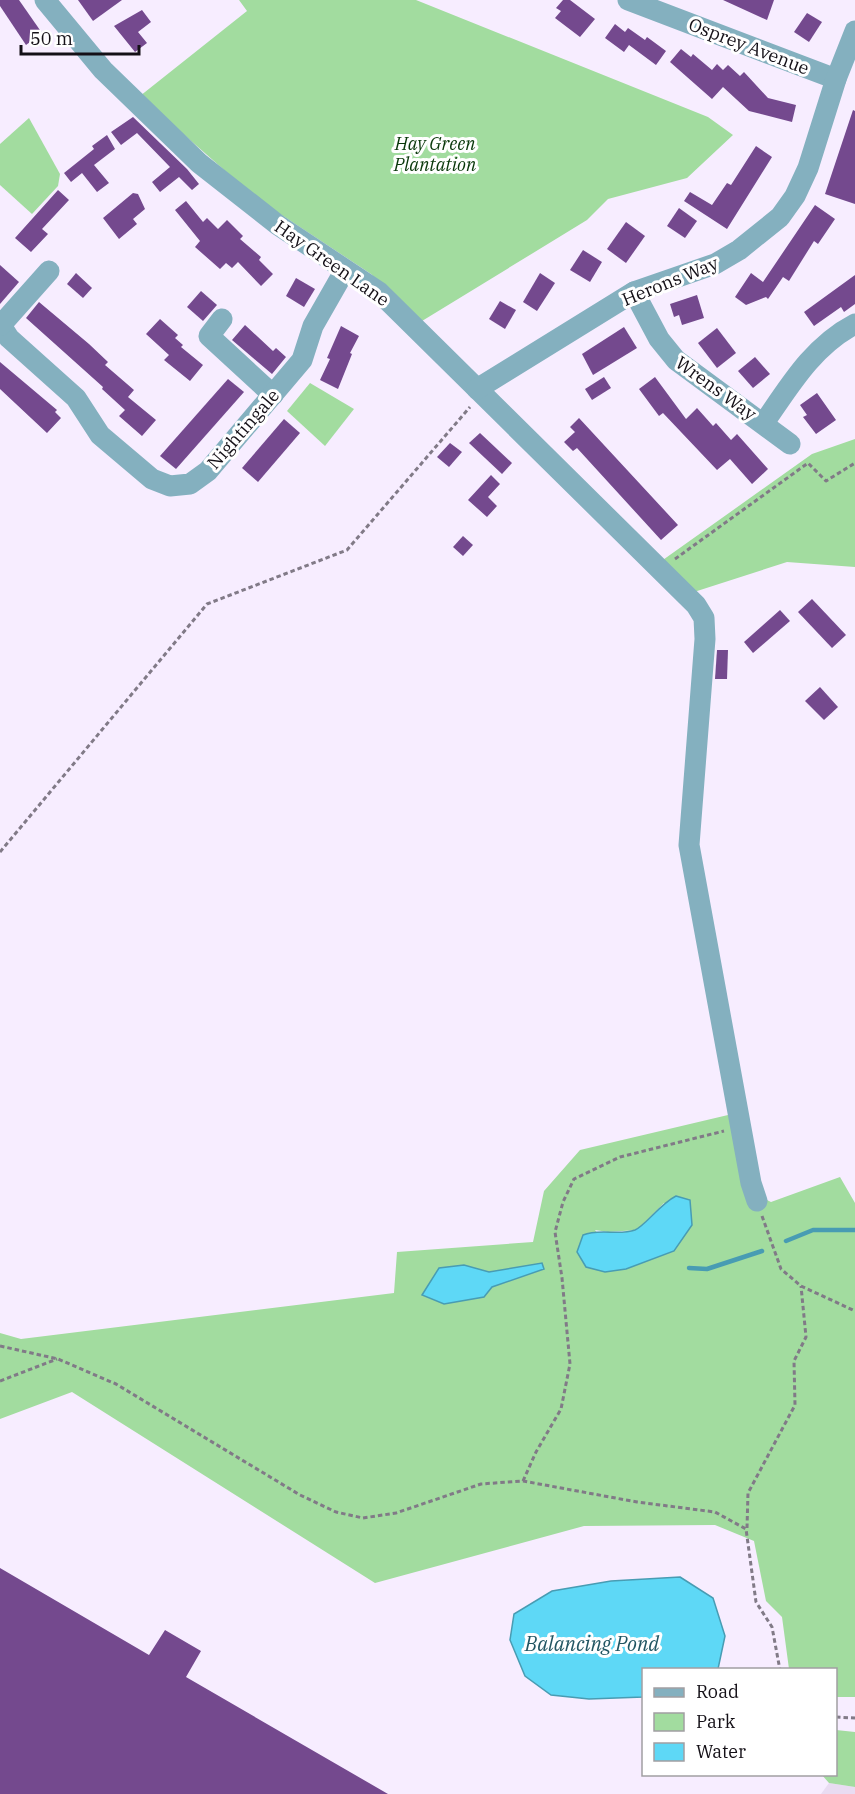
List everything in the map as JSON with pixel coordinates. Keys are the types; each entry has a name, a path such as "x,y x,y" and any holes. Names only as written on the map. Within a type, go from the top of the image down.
{"street":[{"name":"Hay Green Lane","path":"45,0 103,70 199,163 278,225 379,292 696,605 704,618 705,639 688,844 741,1127"},
{"name":"Osprey Avenue","path":"628,0 836,79"},
{"name":"Herons Way","path":"480,392 634,292 715,264 739,250 780,217 795,196 808,168 836,79 855,33"},
{"name":"Nightingale","path":"1,325 9,338 76,398 100,435 152,479 170,486 190,484 208,471 302,360 313,326 345,270"},
{"path":"1,325 49,271"},
{"name":"Wrens Way","path":"634,292 659,339 676,360 717,393 764,423 790,444"},
{"path":"222,319 209,336 273,395"},
{"path":"764,423 809,359 837,334 855,324"},
{"path":"741,1127 757,1201"}],"path":[{"path":"0,852 207,604 347,550 476,401 480,392"},
{"path":"658,569 808,463 826,481 855,464"},
{"path":"523,1481 536,1452 561,1408 570,1364 555,1232 563,1202 574,1179 620,1157 741,1127"},
{"path":"757,1201 781,1269 801,1286 855,1311"},
{"path":"780,1668 772,1627 756,1602 747,1529 748,1493 795,1405 794,1360 806,1337 801,1286"},
{"path":"0,1346 58,1359 116,1384 300,1495 336,1512 363,1518 396,1513 481,1484 523,1481 638,1502 693,1507 716,1512 747,1529"},
{"path":"0,1381 58,1359"},
{"path":"837,1717 855,1718"}],"shaded area":[{"path":"829,1783 855,1787 855,1794 821,1794"}],"green space":[{"name":"Hay Green Plantation","path":"239,0 416,0 708,117 733,135 687,178 608,199 587,220 422,321 371,274 256,198 140,96 247,11"},
{"path":"29,118 60,174 58,186 32,214 0,185 0,144"},
{"path":"310,383 354,409 325,446 287,411"},
{"path":"855,439 855,567 787,562 694,592 660,562 812,454"},
{"path":"728,1115 746,1115 761,1197 771,1202 840,1177 855,1203 855,1697 837,1697 837,1668 789,1668 782,1617 766,1601 754,1541 715,1525 584,1526 375,1583 72,1392 0,1419 0,1333 21,1339 394,1293 397,1252 533,1242 544,1191 580,1150","holes":["664,1203 692,1225 673,1251 626,1269 595,1230 608,1232 637,1230"]},
{"path":"837,1730 855,1732 855,1787 829,1783 823,1776 837,1776"}],"water":[{"path":"676,1196 690,1200 692,1225 674,1251 626,1269 605,1272 586,1267 577,1252 583,1235 635,1230"},
{"path":"542,1263 544,1269 492,1287 484,1297 444,1304 422,1295 439,1268 464,1265 489,1272"},
{"name":"Balancing Pond","path":"680,1577 713,1598 725,1636 718,1668 642,1668 642,1697 589,1699 551,1695 525,1676 510,1640 514,1614 552,1591 611,1581"}],"building":[{"path":"0,0 19,0 42,33 26,45 0,6"},
{"path":"78,0 122,0 93,21"},
{"path":"563,0 570,0 595,19 580,37 555,18 561,11 556,8"},
{"path":"723,0 774,0 767,20"},
{"path":"142,10 151,22 138,32 147,43 135,52 114,26"},
{"path":"807,13 822,22 809,42 794,32"},
{"path":"615,24 625,32 628,28 645,40 647,37 666,51 656,65 629,45 624,52 605,38"},
{"path":"681,49 691,57 693,54 712,70 717,64 723,70 728,65 740,76 744,72 768,98 796,105 792,122 749,111 723,87 712,99 670,62"},
{"path":"853,110 855,111 855,204 825,194"},
{"path":"133,117 187,169 199,184 192,190 179,177 160,192 152,182 170,167 137,133 121,145 111,132"},
{"path":"107,135 115,149 94,165 109,183 97,192 82,173 71,182 64,173 94,149 92,146"},
{"path":"756,146 772,157 727,229 684,201 690,192 712,205 727,183 731,185"},
{"path":"58,190 69,200 42,229 48,234 31,252 15,238"},
{"path":"133,193 138,194 145,209 133,219 137,224 119,239 103,218"},
{"path":"186,201 203,222 207,218 218,229 227,220 243,236 240,239 261,257 259,260 273,274 261,286 238,262 232,268 226,263 220,269 195,247 200,241 175,210"},
{"path":"815,205 835,219 818,244 814,241 789,281 783,277 768,299 766,297 746,305 735,297 751,273 763,282"},
{"path":"679,208 697,221 685,238 667,226"},
{"path":"626,222 645,236 626,263 607,249"},
{"path":"583,250 602,262 590,282 570,270"},
{"path":"0,265 19,282 0,304"},
{"path":"76,273 92,288 83,298 67,284"},
{"path":"540,273 555,283 537,311 523,302"},
{"path":"855,275 855,304 844,312 841,307 814,326 804,312"},
{"path":"296,278 315,289 304,307 286,296"},
{"path":"201,291 217,305 203,321 187,307"},
{"path":"697,295 704,318 682,325 679,315 674,317 670,304"},
{"path":"500,301 516,310 505,329 489,319"},
{"path":"39,302 89,344 108,362 105,365 134,390 128,397 156,420 142,436 119,416 125,410 102,389 103,387 26,318"},
{"path":"160,319 178,335 175,338 183,345 181,347 203,365 190,381 164,360 169,355 146,334"},
{"path":"245,325 273,351 276,348 286,357 272,374 232,340"},
{"path":"341,326 359,336 350,353 352,354 338,389 320,380"},
{"path":"624,327 637,348 593,375 582,354"},
{"path":"717,328 736,353 717,368 698,343"},
{"path":"755,357 770,374 753,388 738,371"},
{"path":"0,362 57,410 55,412 61,418 47,433 0,389"},
{"path":"604,377 611,388 592,400 585,389"},
{"path":"655,377 686,419 697,408 713,426 716,423 731,440 737,434 768,469 752,484 730,459 717,470 663,413 659,416 639,389"},
{"path":"228,379 244,392 176,469 160,456"},
{"path":"817,393 836,420 816,434 803,417 807,415 800,405"},
{"path":"579,418 678,525 661,540 577,448 573,451 564,442 575,432 570,427"},
{"path":"284,419 300,433 258,482 242,468"},
{"path":"480,433 512,463 502,474 469,443"},
{"path":"450,443 462,452 449,467 437,457"},
{"path":"491,475 500,484 488,497 497,506 487,517 468,500"},
{"path":"463,536 473,545 463,556 453,547"},
{"path":"812,599 846,635 832,648 798,612"},
{"path":"780,610 790,621 753,653 744,642"},
{"path":"717,650 728,650 727,679 715,679"},
{"path":"820,687 838,707 824,720 805,701"},
{"path":"0,1568 149,1655 165,1630 201,1651 186,1677 388,1794 0,1794"}],"waterway":[{"path":"786,1241 813,1230 855,1230"},
{"path":"689,1268 707,1269 762,1251"}]}
